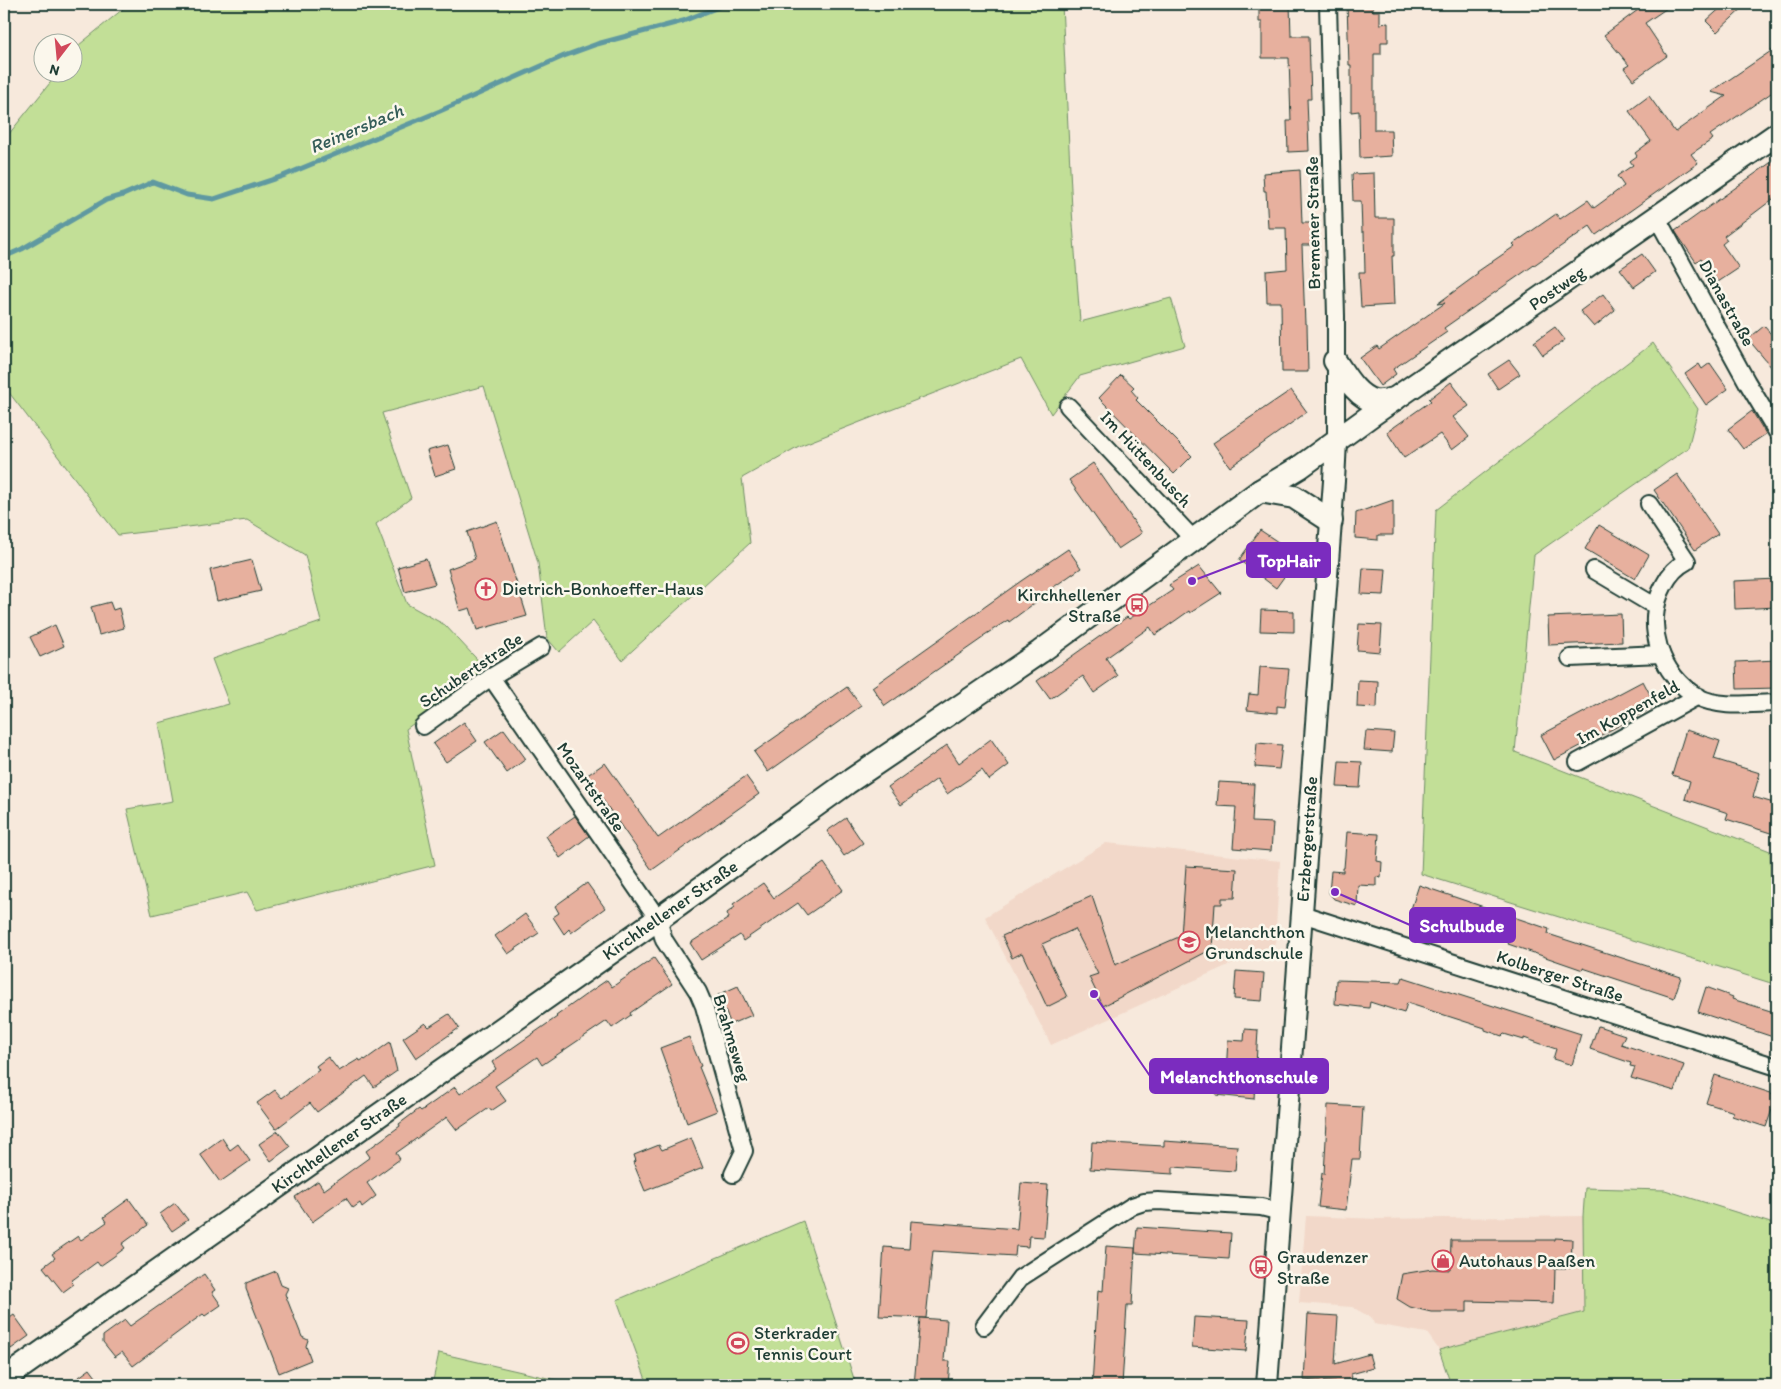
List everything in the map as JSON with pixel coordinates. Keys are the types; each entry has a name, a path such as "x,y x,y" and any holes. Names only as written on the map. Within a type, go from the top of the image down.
{"main road":[{"name":"Postweg","path":"1336,441 1777,134"},
{"path":"1335,361 1364,396 1378,401 1395,399"},
{"name":"Kirchhellener Straße","path":"4,1379 658,919 855,778 1040,652 1260,491 1300,467 1336,441"},
{"path":"1260,491 1294,497 1331,521"}],"street":[{"name":"Bremener Straße","path":"1328,4 1336,316 1336,441"},
{"name":"Dianastraße","path":"1657,218 1777,432"},
{"name":"Im Hüttenbusch","path":"1068,406 1194,540"},
{"name":"Erzbergerstraße","path":"1267,1385 1336,441"},
{"name":"Im Koppenfeld","path":"1649,504 1687,561 1681,564 1666,582 1656,604 1654,630 1661,654 1675,676 1686,688 1698,696 1715,702 1777,703"},
{"path":"1594,570 1648,602 1656,604"},
{"name":"Schubertstraße","path":"423,726 491,677 541,647"},
{"name":"Im Koppenfeld","path":"1570,658 1661,654"},
{"name":"Mozartstraße","path":"491,677 658,919"},
{"name":"Im Koppenfeld","path":"1578,762 1698,696"},
{"name":"Kolberger Straße","path":"1302,914 1777,1067"},
{"name":"Brahmsweg","path":"658,919 664,940 698,992 704,1006 744,1151 733,1174"},
{"path":"984,1326 1020,1278 1132,1206 1144,1202 1158,1201 1260,1207 1281,1212"}],"shaded area":[{"path":"1106,843 1280,861 1275,944 1051,1045 985,917"},
{"name":"Autohaus Paaßen","path":"1306,1216 1378,1219 1583,1216 1585,1312 1439,1350 1427,1333 1374,1324 1372,1318 1352,1307 1299,1303"}],"green space":[{"path":"129,4 1062,4 1072,210 1080,322 1171,298 1185,346 1080,376 1051,414 1021,359 799,446 742,478 750,543 622,660 593,621 559,652 547,638 538,563 484,386 382,413 411,498 376,524 407,604 445,625 487,670 406,729 435,865 257,910 247,892 152,915 127,809 173,801 159,723 229,704 212,659 321,622 305,555 247,520 118,535 4,386 4,140 51,82 82,82 82,43"},
{"path":"1653,343 1698,409 1688,448 1534,555 1515,752 1770,851 1774,984 1421,874 1436,510"},
{"path":"1585,1188 1665,1190 1777,1225 1777,1385 1451,1385 1439,1350 1584,1312 1583,1216"},
{"name":"Sterkrader Tennis Court","path":"803,1221 856,1385 648,1385 617,1300"},
{"path":"439,1353 578,1385 432,1385"}],"building":[{"path":"1259,4 1290,4 1291,36 1309,36 1311,99 1307,99 1309,151 1288,152 1287,121 1291,121 1289,58 1262,58 1262,22 1259,22"},
{"path":"1347,4 1373,4 1373,11 1380,11 1380,24 1388,23 1388,42 1381,42 1381,54 1374,54 1374,130 1391,130 1392,156 1360,158 1359,111 1351,112 1351,65 1349,65"},
{"path":"1646,4 1673,4 1645,23 1667,56 1633,80 1624,68 1629,65 1604,35"},
{"path":"1725,4 1747,4 1717,32 1706,21"},
{"path":"1777,47 1777,89 1710,135 1713,139 1691,154 1698,163 1596,235 1590,226 1444,328 1447,332 1393,369 1396,374 1380,386 1360,358 1377,346 1379,349 1445,303 1437,304 1478,274 1477,272 1515,246 1513,244 1556,214 1560,219 1588,200 1594,208 1624,186 1617,176 1633,165 1630,161 1637,156 1635,153 1651,141 1629,111 1649,96 1675,132 1726,96 1711,92"},
{"path":"1777,158 1777,196 1724,236 1727,240 1722,244 1739,268 1718,282 1701,258 1696,262 1675,231"},
{"path":"1300,170 1302,223 1315,223 1315,245 1302,245 1308,372 1282,372 1281,302 1267,302 1266,271 1287,269 1286,228 1268,228 1263,173"},
{"path":"1374,173 1375,218 1394,218 1394,256 1392,256 1394,305 1361,307 1359,272 1365,272 1364,232 1362,232 1361,201 1353,201 1352,174"},
{"path":"1642,254 1655,272 1634,287 1620,269"},
{"path":"1603,294 1615,310 1594,327 1580,311"},
{"path":"1764,326 1777,341 1777,374 1748,339"},
{"path":"1555,327 1565,340 1543,355 1534,342"},
{"path":"1509,360 1520,374 1498,389 1488,374"},
{"path":"1710,363 1728,389 1706,405 1685,374 1699,364 1702,369"},
{"path":"1121,375 1134,387 1131,390 1138,398 1136,400 1192,456 1174,474 1099,398"},
{"path":"1451,382 1469,406 1453,417 1469,437 1452,450 1440,434 1404,458 1387,432 1431,401 1429,399"},
{"path":"1291,390 1307,412 1230,467 1213,443"},
{"path":"1752,411 1766,434 1743,449 1728,429"},
{"path":"448,445 456,469 435,476 427,451"},
{"path":"1093,463 1142,533 1118,549 1069,480"},
{"path":"1677,474 1718,534 1695,550 1654,490"},
{"path":"1393,500 1393,535 1378,535 1378,540 1355,538 1356,513"},
{"name":"Dietrich-Bonhoeffer-Haus","path":"497,521 527,616 477,630 470,608 460,611 448,569 475,559 467,532"},
{"path":"1599,525 1649,555 1635,579 1585,549"},
{"path":"1260,530 1299,556 1276,588 1239,560"},
{"path":"1068,549 1081,568 1035,600 1036,602 1009,622 1008,620 983,636 885,706 872,687"},
{"path":"426,559 435,584 405,592 398,567"},
{"path":"252,560 261,591 217,601 210,570"},
{"path":"1199,566 1221,593 1190,613 1189,611 1155,635 1150,627 1106,658 1118,676 1094,693 1083,676 1050,699 1037,681 1127,617 1129,619 1173,590 1169,585"},
{"path":"1363,568 1386,569 1384,595 1361,594"},
{"path":"1777,579 1777,607 1735,609 1734,581"},
{"path":"110,602 113,610 119,608 124,628 99,635 91,607"},
{"path":"1261,610 1294,611 1294,632 1260,631"},
{"path":"1621,614 1622,642 1549,645 1548,617"},
{"path":"1359,624 1382,625 1380,652 1357,650"},
{"path":"55,625 64,646 40,657 30,637"},
{"path":"1777,660 1777,688 1737,689 1736,662"},
{"path":"1260,667 1289,669 1285,707 1277,706 1277,713 1247,710 1249,694 1258,695"},
{"path":"1358,680 1378,681 1377,708 1357,707"},
{"path":"1643,681 1656,706 1554,760 1541,735"},
{"path":"847,687 861,706 768,772 754,752"},
{"path":"464,722 477,741 446,762 433,744"},
{"path":"504,729 526,759 507,773 485,742"},
{"path":"1686,730 1720,741 1714,759 1760,773 1753,797 1777,804 1777,835 1726,819 1728,813 1685,799 1690,781 1672,775"},
{"path":"1366,731 1394,733 1392,752 1364,750"},
{"path":"991,739 1009,765 989,780 982,770 947,794 937,779 901,805 888,787 947,745 959,763"},
{"path":"1257,743 1282,745 1279,769 1255,767"},
{"path":"1339,761 1362,762 1360,788 1337,787"},
{"path":"605,763 658,838 746,776 759,794 652,870 586,776"},
{"path":"1219,782 1254,784 1252,822 1273,823 1271,851 1233,848 1236,807 1217,806"},
{"path":"575,816 589,836 560,858 546,836"},
{"path":"846,818 863,843 844,856 827,831"},
{"path":"1347,832 1379,834 1377,861 1382,862 1381,878 1376,877 1376,886 1358,885 1357,906 1334,899 1329,893 1331,871 1343,872"},
{"path":"824,863 843,890 807,915 798,903 743,941 740,935 701,960 690,943 729,918 727,913 735,907 733,904 763,883 774,898"},
{"name":"Melanchthon Grundschule","path":"1186,866 1237,869 1235,898 1222,898 1222,904 1215,904 1212,949 1103,1006 1089,977 1098,974 1075,929 1042,944 1067,997 1047,1007 1022,953 1012,958 1002,936 1092,896 1115,965 1181,936"},
{"path":"587,883 605,908 571,933 569,929 564,934 553,917 559,913 555,906"},
{"path":"1419,885 1549,929 1548,934 1681,977 1674,998 1583,968 1583,970 1508,944 1509,942 1410,912"},
{"path":"525,914 539,933 508,954 495,936"},
{"path":"654,958 672,984 612,1028 607,1021 542,1065 537,1057 495,1086 506,1101 491,1111 489,1108 457,1130 447,1117 396,1153 400,1159 367,1183 376,1196 362,1207 360,1203 353,1208 346,1198 312,1222 295,1197 318,1181 324,1190 370,1157 366,1151 400,1126 399,1124 419,1109 421,1111 455,1087 460,1094 496,1069 492,1062 588,993 607,980 612,987"},
{"path":"1236,971 1264,973 1262,1001 1234,999"},
{"path":"1403,977 1581,1034 1572,1065 1553,1059 1556,1049 1524,1038 1524,1040 1504,1034 1502,1036 1485,1030 1485,1028 1407,1003 1404,1013 1370,1002 1369,1008 1335,1004 1336,980 1401,982"},
{"path":"738,986 752,1015 731,1024 718,995"},
{"path":"1706,987 1733,997 1732,999 1777,1013 1777,1024 1773,1037 1698,1012"},
{"path":"449,1014 459,1028 416,1058 403,1038 425,1023 429,1027"},
{"path":"1598,1026 1625,1035 1621,1044 1684,1065 1675,1091 1631,1078 1635,1067 1630,1066 1631,1063 1590,1049"},
{"path":"1245,1029 1258,1030 1254,1099 1216,1095 1218,1072 1226,1073 1228,1040 1244,1041"},
{"path":"689,1037 717,1111 687,1123 660,1048"},
{"path":"390,1042 397,1071 374,1087 366,1076 317,1112 310,1103 276,1129 257,1103 275,1090 282,1098 319,1070 316,1066 328,1057 339,1071 359,1059 360,1061 365,1060"},
{"path":"1715,1075 1777,1095 1766,1127 1732,1116 1734,1112 1706,1103"},
{"path":"1328,1105 1363,1107 1360,1159 1352,1159 1346,1210 1318,1207 1322,1173 1324,1174"},
{"path":"278,1131 290,1147 271,1161 259,1144"},
{"path":"222,1138 230,1150 238,1144 250,1161 220,1182 200,1154"},
{"path":"691,1138 703,1168 645,1191 633,1162 636,1161 634,1155 659,1145 662,1150"},
{"path":"1164,1141 1237,1146 1235,1171 1173,1167 1173,1174 1090,1169 1092,1142 1164,1146"},
{"path":"1021,1183 1048,1185 1044,1237 1029,1236 1028,1247 1016,1246 1015,1256 933,1251 926,1318 879,1316 884,1247 909,1249 911,1221 1017,1229"},
{"path":"129,1199 148,1225 122,1244 125,1248 100,1266 97,1262 71,1281 74,1284 63,1292 43,1267 55,1258 52,1254 78,1236 81,1240 107,1222 104,1217"},
{"path":"175,1203 188,1220 172,1231 160,1214"},
{"path":"1137,1227 1231,1233 1229,1259 1135,1253"},
{"path":"1555,1238 1572,1239 1571,1268 1555,1268 1554,1303 1467,1301 1467,1312 1431,1312 1410,1307 1397,1299 1402,1274 1432,1269 1450,1270 1451,1240 1555,1240"},
{"path":"1106,1246 1135,1248 1132,1305 1127,1305 1122,1385 1092,1385 1098,1290 1103,1291"},
{"path":"276,1271 281,1285 288,1288 285,1294 302,1337 308,1340 306,1346 311,1360 279,1373 246,1289 246,1283"},
{"path":"204,1274 215,1290 212,1292 221,1305 205,1316 203,1314 133,1366 122,1352 115,1357 103,1342 103,1336 125,1320 130,1326"},
{"path":"1308,1314 1338,1316 1335,1364 1369,1354 1373,1368 1351,1374 1350,1384 1304,1380"},
{"path":"14,1315 29,1336 11,1349 4,1338 4,1322"},
{"path":"1194,1317 1249,1320 1246,1351 1192,1347"},
{"path":"920,1318 947,1320 944,1361 950,1361 948,1385 914,1385"},
{"path":"90,1369 102,1385 68,1385"}],"waterway":[{"name":"Reinersbach","path":"4,257 22,249 106,200 153,182 187,195 214,199 283,176 440,111 564,56 597,44 683,21 726,4"}],"place":[{"name":"TopHair","path":"1192,581"},
{"name":"Dietrich-Bonhoeffer-Haus","path":"486,589"},
{"name":"Kirchhellener Straße","path":"1137,605"},
{"name":"Schulbude","path":"1335,892"},
{"name":"Melanchthon Grundschule","path":"1189,942"},
{"name":"Melanchthonschule","path":"1094,994"},
{"name":"Autohaus Paaßen","path":"1443,1261"},
{"name":"Graudenzer Straße","path":"1261,1267"},
{"name":"Sterkrader Tennis Court","path":"738,1343"}]}
